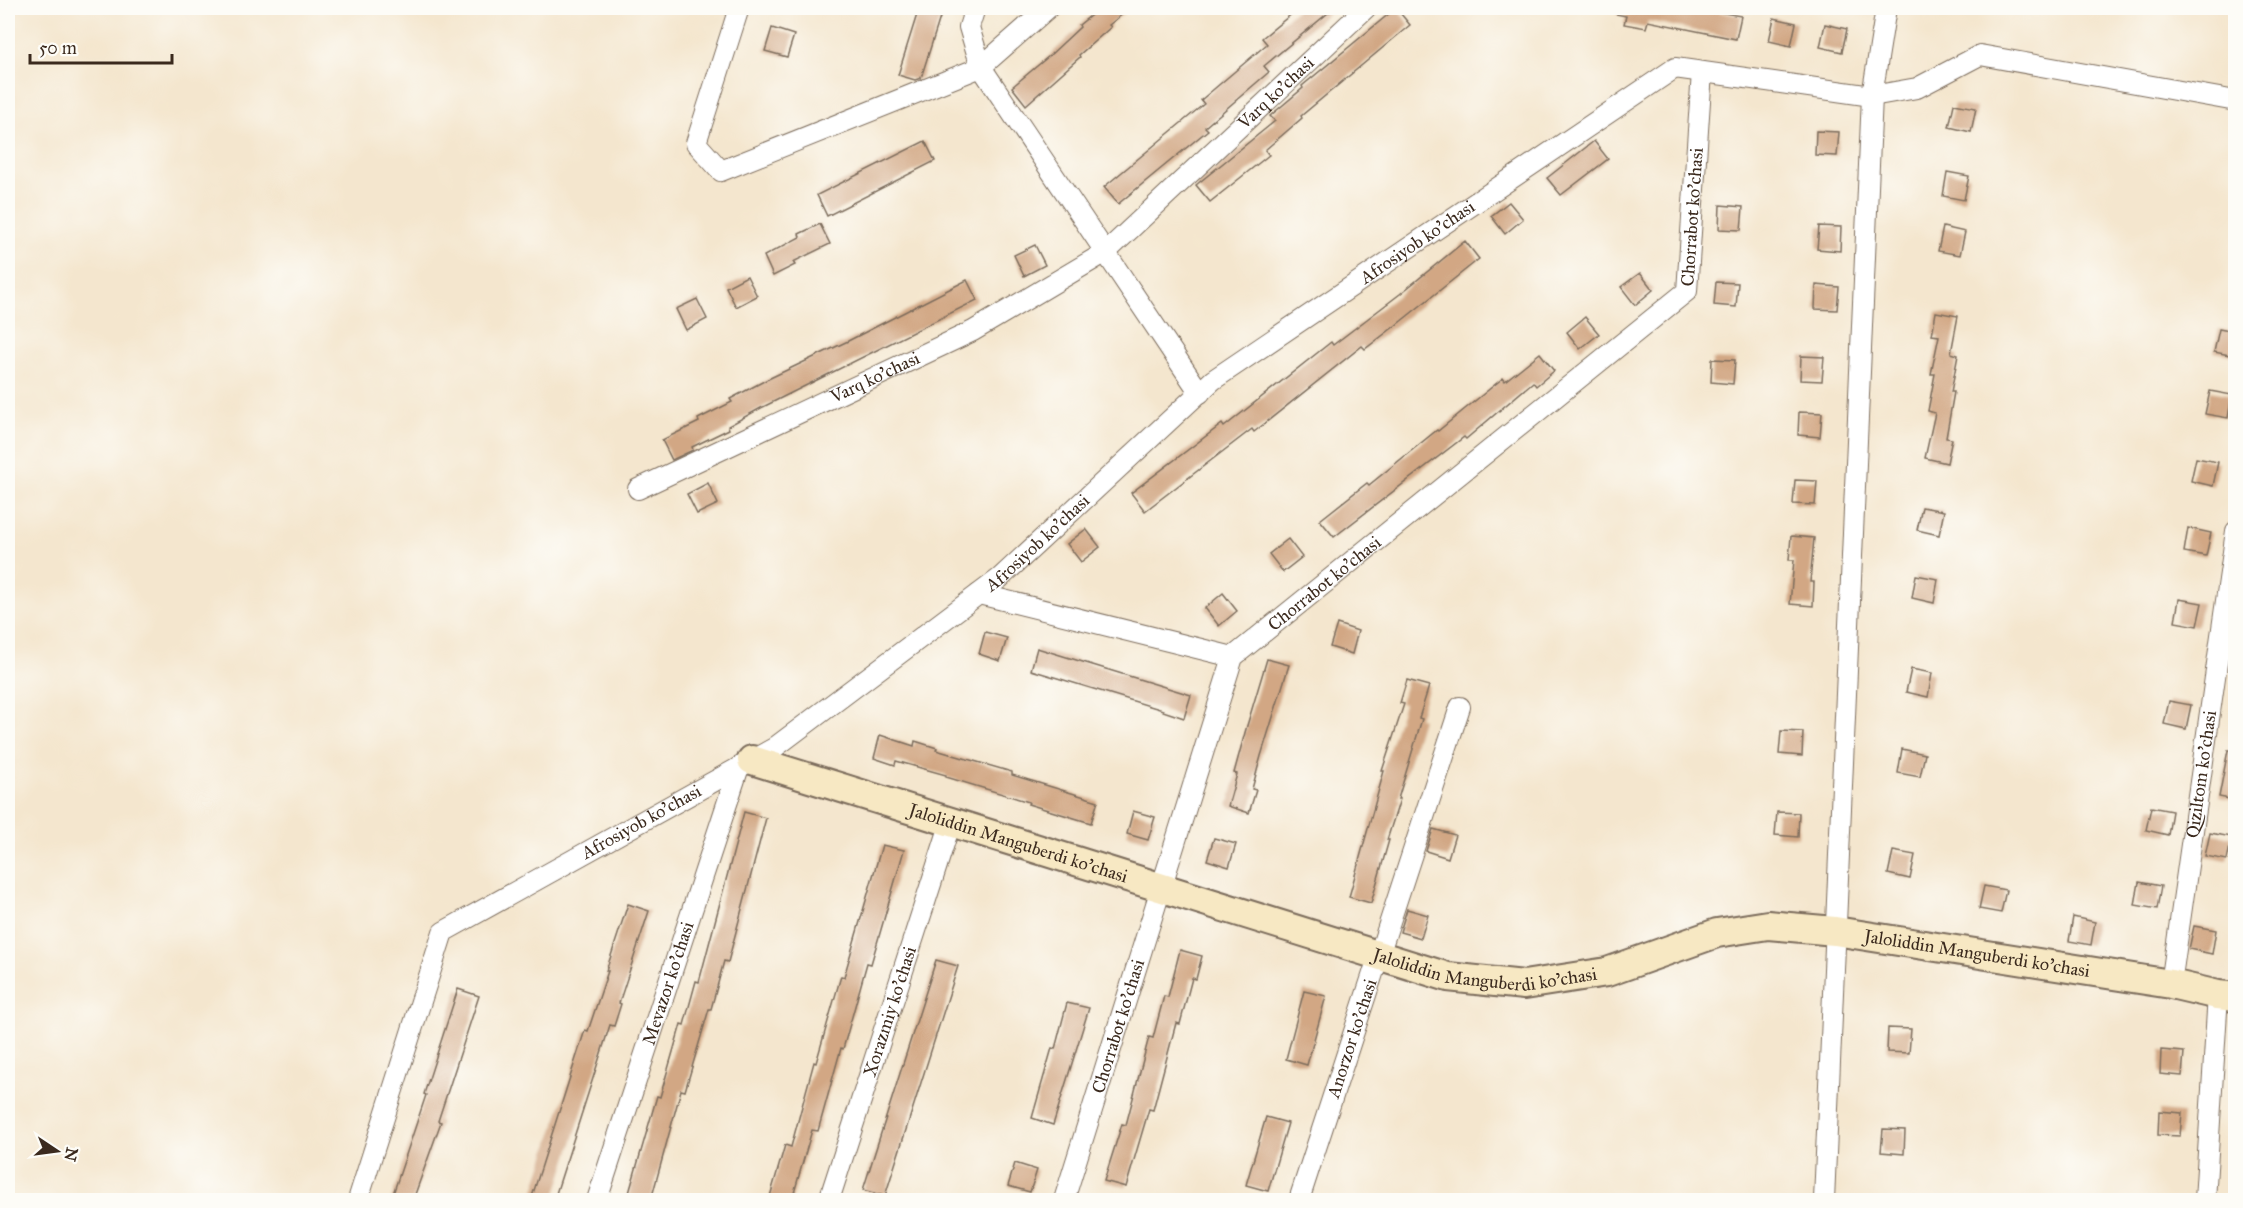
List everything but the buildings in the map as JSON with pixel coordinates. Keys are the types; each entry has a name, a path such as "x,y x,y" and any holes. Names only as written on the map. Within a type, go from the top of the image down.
{"street":[{"path":"739,8 696,143 722,171 981,67 1048,8"},
{"path":"975,8 969,27 981,67 1200,393"},
{"name":"Varq ko'chasi","path":"638,489 973,331 1106,252 1366,8"},
{"path":"1824,1200 1872,96 1886,8"},
{"name":"Afrosiyob ko'chasi","path":"358,1200 443,932 774,748 1000,578 1223,374 1675,68 1872,96 1917,88 1980,55 2235,101"},
{"name":"Chorrabot ko'chasi","path":"1064,1200 1163,888 1233,657 1687,291 1702,72"},
{"name":"Qiziltom ko'chasi","path":"2171,984 2235,531"},
{"path":"979,594 1233,657"},
{"name":"Anorzor ko'chasi","path":"1299,1200 1460,707"},
{"name":"Jaloliddin Manguberdi ko'chasi","path":"746,764 951,822 1448,977 1524,985 1607,972 1717,933 1768,925 1835,931 2171,984 2227,996"},
{"name":"Mevazor ko'chasi","path":"597,1200 746,764"},
{"name":"Xorazmiy ko'chasi","path":"829,1200 951,822"},
{"path":"2205,1200 2227,996"}]}
